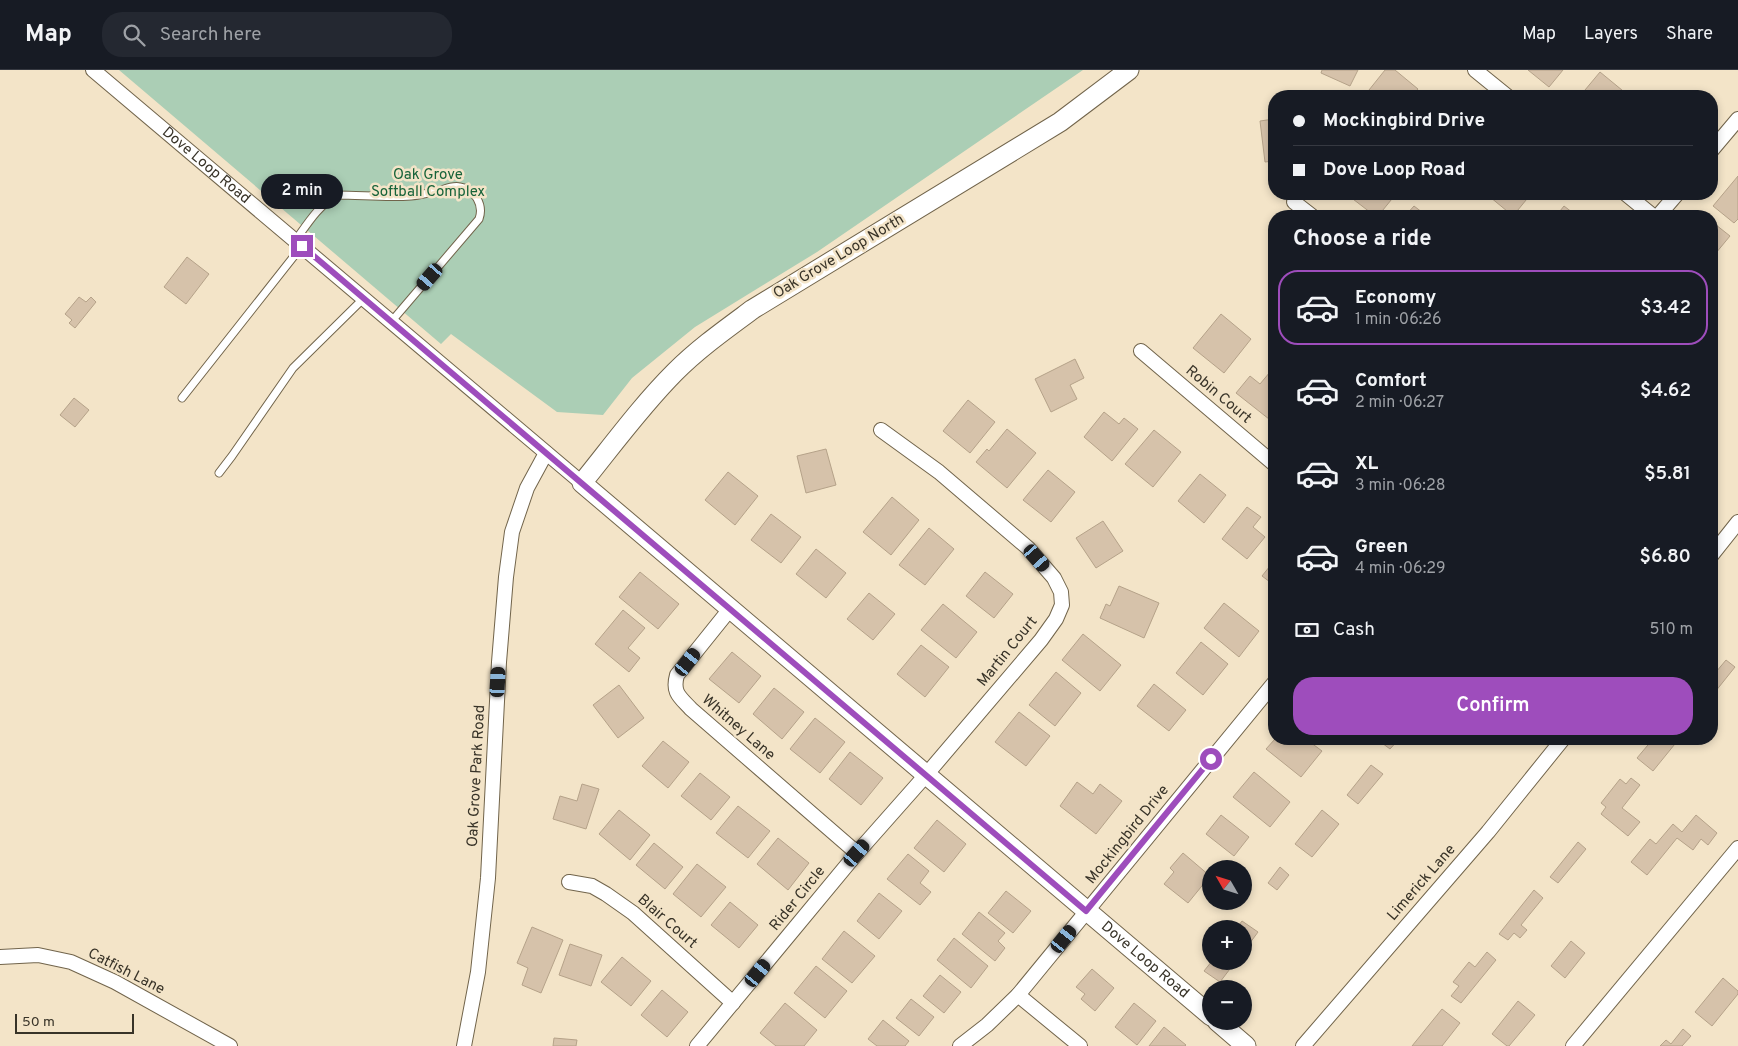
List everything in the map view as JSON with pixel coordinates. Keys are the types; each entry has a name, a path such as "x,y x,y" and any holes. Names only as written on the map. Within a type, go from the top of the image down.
{"street":[{"name":"Dove Loop Road","path":"93,70 1202,1008"},
{"name":"Oak Grove Loop North","path":"582,483 676,371 711,340 753,309 1060,122 1129,70"},
{"path":"1475,70 1500,90"},
{"path":"1718,143 1738,119"},
{"path":"1633,200 1646,210"},
{"path":"1663,210 1671,200"},
{"path":"1294,202 1304,210"},
{"name":"Robin Court","path":"1141,351 1268,459"},
{"name":"Martin Court","path":"881,430 939,472 1028,548 1054,578 1061,592 1062,605 1056,619 1041,640 926,775"},
{"name":"Oak Grove Park Road","path":"464,1046 478,972 488,878 499,662 512,532 527,488 546,453"},
{"path":"1718,547 1738,522"},
{"name":"Whitney Lane","path":"730,609 677,676 674,684 676,693 691,710 857,853"},
{"name":"Mockingbird Drive","path":"960,1046 987,1025 1018,995 1268,691"},
{"name":"Limerick Lane","path":"1303,1046 1488,832 1557,745"},
{"name":"Rider Circle","path":"697,1046 857,853 926,775"},
{"path":"1573,1046 1738,848"},
{"name":"Blair Court","path":"569,882 592,886 633,913 733,1003"},
{"name":"Catfish Lane","path":"0,957 38,955 70,962 114,982 230,1046"},
{"path":"1018,995 1080,1046"},
{"path":"1227,1030 1246,1046"}],"lane":[{"path":"182,398 298,244 315,212 326,201 337,195 412,196 436,192 455,186 470,190 480,203 482,213 479,219 391,322"},
{"path":"219,473 294,368 363,299"}],"green space":[{"name":"Oak Grove Softball Complex","path":"119,70 1083,70 817,252 695,327 632,378 603,415 557,412 451,334 441,344"}],"building":[{"path":"1322,70 1358,70 1350,86 1321,73"},
{"path":"1385,70 1395,70 1418,89 1417,90 1369,90"},
{"path":"1528,70 1563,70 1549,87"},
{"path":"1600,72 1622,90 1585,90"},
{"path":"1268,120 1268,162 1265,162 1260,121"},
{"path":"1738,176 1738,219 1734,223 1713,206"},
{"path":"1354,200 1391,200 1383,210 1367,210"},
{"path":"1494,200 1526,200 1518,210 1506,210"},
{"path":"1414,206 1419,210 1410,210"},
{"path":"1564,206 1569,210 1561,210"},
{"path":"1718,227 1730,236 1718,251"},
{"path":"187,257 209,274 186,304 164,287"},
{"path":"79,297 86,302 91,297 96,302 75,328 69,323 72,320 65,314"},
{"path":"1221,314 1251,339 1224,373 1193,348"},
{"path":"1075,359 1084,378 1070,385 1077,399 1051,412 1035,379"},
{"path":"1268,374 1268,418 1236,393 1250,376 1260,384"},
{"path":"74,398 89,410 75,427 60,415"},
{"path":"968,400 995,422 970,453 943,431"},
{"path":"1104,412 1119,424 1124,418 1138,429 1112,461 1084,437"},
{"path":"1007,429 1036,453 1007,488 976,462 987,449 989,451"},
{"path":"1154,430 1181,452 1153,487 1125,464"},
{"path":"826,449 836,485 806,493 797,456"},
{"path":"1048,470 1075,492 1051,522 1023,500"},
{"path":"728,472 758,496 735,525 705,500"},
{"path":"1200,474 1226,495 1204,523 1178,501"},
{"path":"892,497 919,520 891,555 863,532"},
{"path":"1247,507 1261,517 1253,527 1265,537 1247,559 1222,539"},
{"path":"771,514 801,537 781,563 751,540"},
{"path":"1103,521 1123,551 1096,568 1076,538"},
{"path":"929,528 954,549 925,585 899,565"},
{"path":"816,549 846,573 826,598 796,574"},
{"path":"1268,568 1268,580 1262,576"},
{"path":"640,572 679,604 658,629 619,597"},
{"path":"985,572 1013,594 994,618 966,596"},
{"path":"1119,586 1159,603 1144,638 1100,618 1106,604 1110,606"},
{"path":"869,593 895,614 873,640 847,619"},
{"path":"1224,603 1259,631 1239,657 1204,628"},
{"path":"943,604 977,632 956,658 921,630"},
{"path":"623,610 645,628 628,648 640,658 629,672 595,644"},
{"path":"1083,634 1121,665 1100,691 1062,660"},
{"path":"1201,642 1228,664 1203,695 1176,673"},
{"path":"921,645 949,667 925,697 897,674"},
{"path":"732,652 761,676 739,703 709,679"},
{"path":"1726,660 1735,667 1718,688 1718,670"},
{"path":"1056,672 1081,693 1055,726 1029,705"},
{"path":"1154,684 1186,710 1169,731 1137,706"},
{"path":"619,685 644,718 618,738 593,705"},
{"path":"774,688 804,712 782,739 753,714"},
{"path":"1019,712 1050,736 1026,766 995,742"},
{"path":"815,718 845,742 820,773 790,749"},
{"path":"663,741 689,762 668,788 642,766"},
{"path":"1270,745 1314,745 1322,751 1301,777 1266,749"},
{"path":"1385,745 1394,745 1390,749"},
{"path":"1648,745 1674,745 1653,771 1637,758"},
{"path":"850,752 883,778 861,805 829,779"},
{"path":"1371,765 1383,774 1358,804 1347,795"},
{"path":"1254,772 1290,802 1270,827 1233,797"},
{"path":"700,773 730,797 711,820 681,796"},
{"path":"1631,778 1640,785 1622,808 1640,822 1628,836 1601,814 1606,807 1601,803 1620,779 1626,784"},
{"path":"1077,782 1093,794 1100,784 1122,801 1096,834 1060,806"},
{"path":"582,784 599,789 586,829 553,819 560,796 577,801"},
{"path":"738,806 770,831 748,858 716,833"},
{"path":"619,810 650,835 630,860 599,834"},
{"path":"1322,810 1339,824 1312,857 1295,844"},
{"path":"1221,815 1249,837 1234,856 1206,834"},
{"path":"1696,815 1717,833 1708,845 1701,839 1693,850 1677,838 1647,875 1631,862 1650,839 1656,844 1673,824 1682,832"},
{"path":"937,820 966,844 944,872 914,848"},
{"path":"778,838 809,863 788,890 757,864"},
{"path":"1578,842 1586,849 1558,883 1550,877"},
{"path":"654,843 683,867 665,889 636,865"},
{"path":"1183,853 1202,869 1202,886 1188,903 1164,884 1174,872 1170,868"},
{"path":"908,854 929,871 920,883 931,892 920,905 887,879"},
{"path":"697,864 726,887 701,917 673,894"},
{"path":"1280,867 1289,875 1277,890 1268,883"},
{"path":"1534,890 1543,898 1521,925 1527,930 1520,938 1514,933 1508,940 1499,934"},
{"path":"1006,891 1031,911 1013,933 988,913"},
{"path":"879,893 902,911 879,939 857,921"},
{"path":"730,902 758,925 739,948 711,925"},
{"path":"979,912 1005,933 998,941 1005,948 995,961 962,934"},
{"path":"532,927 563,940 541,993 522,985 528,968 517,963"},
{"path":"1252,928 1258,932 1252,940"},
{"path":"844,931 875,956 852,983 822,959"},
{"path":"954,938 988,966 971,988 937,960"},
{"path":"1571,941 1585,953 1565,978 1551,966"},
{"path":"570,944 602,955 591,986 559,975"},
{"path":"1487,952 1496,960 1461,1003 1451,996 1459,986 1453,982 1469,962 1475,967"},
{"path":"622,957 651,981 631,1006 601,982"},
{"path":"816,966 847,991 825,1018 794,993"},
{"path":"1092,969 1114,988 1095,1011 1081,999 1085,994 1076,987"},
{"path":"1229,970 1222,980 1217,980 1204,971"},
{"path":"940,975 961,992 944,1013 923,996"},
{"path":"1723,978 1738,991 1738,994 1712,1026 1695,1012"},
{"path":"662,990 688,1012 667,1037 641,1015"},
{"path":"911,999 934,1017 919,1036 896,1018"},
{"path":"1518,1001 1535,1015 1507,1046 1492,1034"},
{"path":"785,1003 817,1030 804,1046 776,1046 760,1033"},
{"path":"1134,1003 1156,1021 1137,1045 1115,1027"},
{"path":"1442,1009 1460,1023 1442,1046 1412,1046"},
{"path":"883,1020 909,1041 905,1046 877,1046 868,1039"},
{"path":"1164,1027 1186,1045 1149,1046"},
{"path":"1683,1029 1691,1036 1682,1046 1660,1046 1666,1040 1671,1044"},
{"path":"554,1038 577,1040 576,1046 553,1046"}],"route":[{"path":"302,246 1086,911 1211,759"}]}
